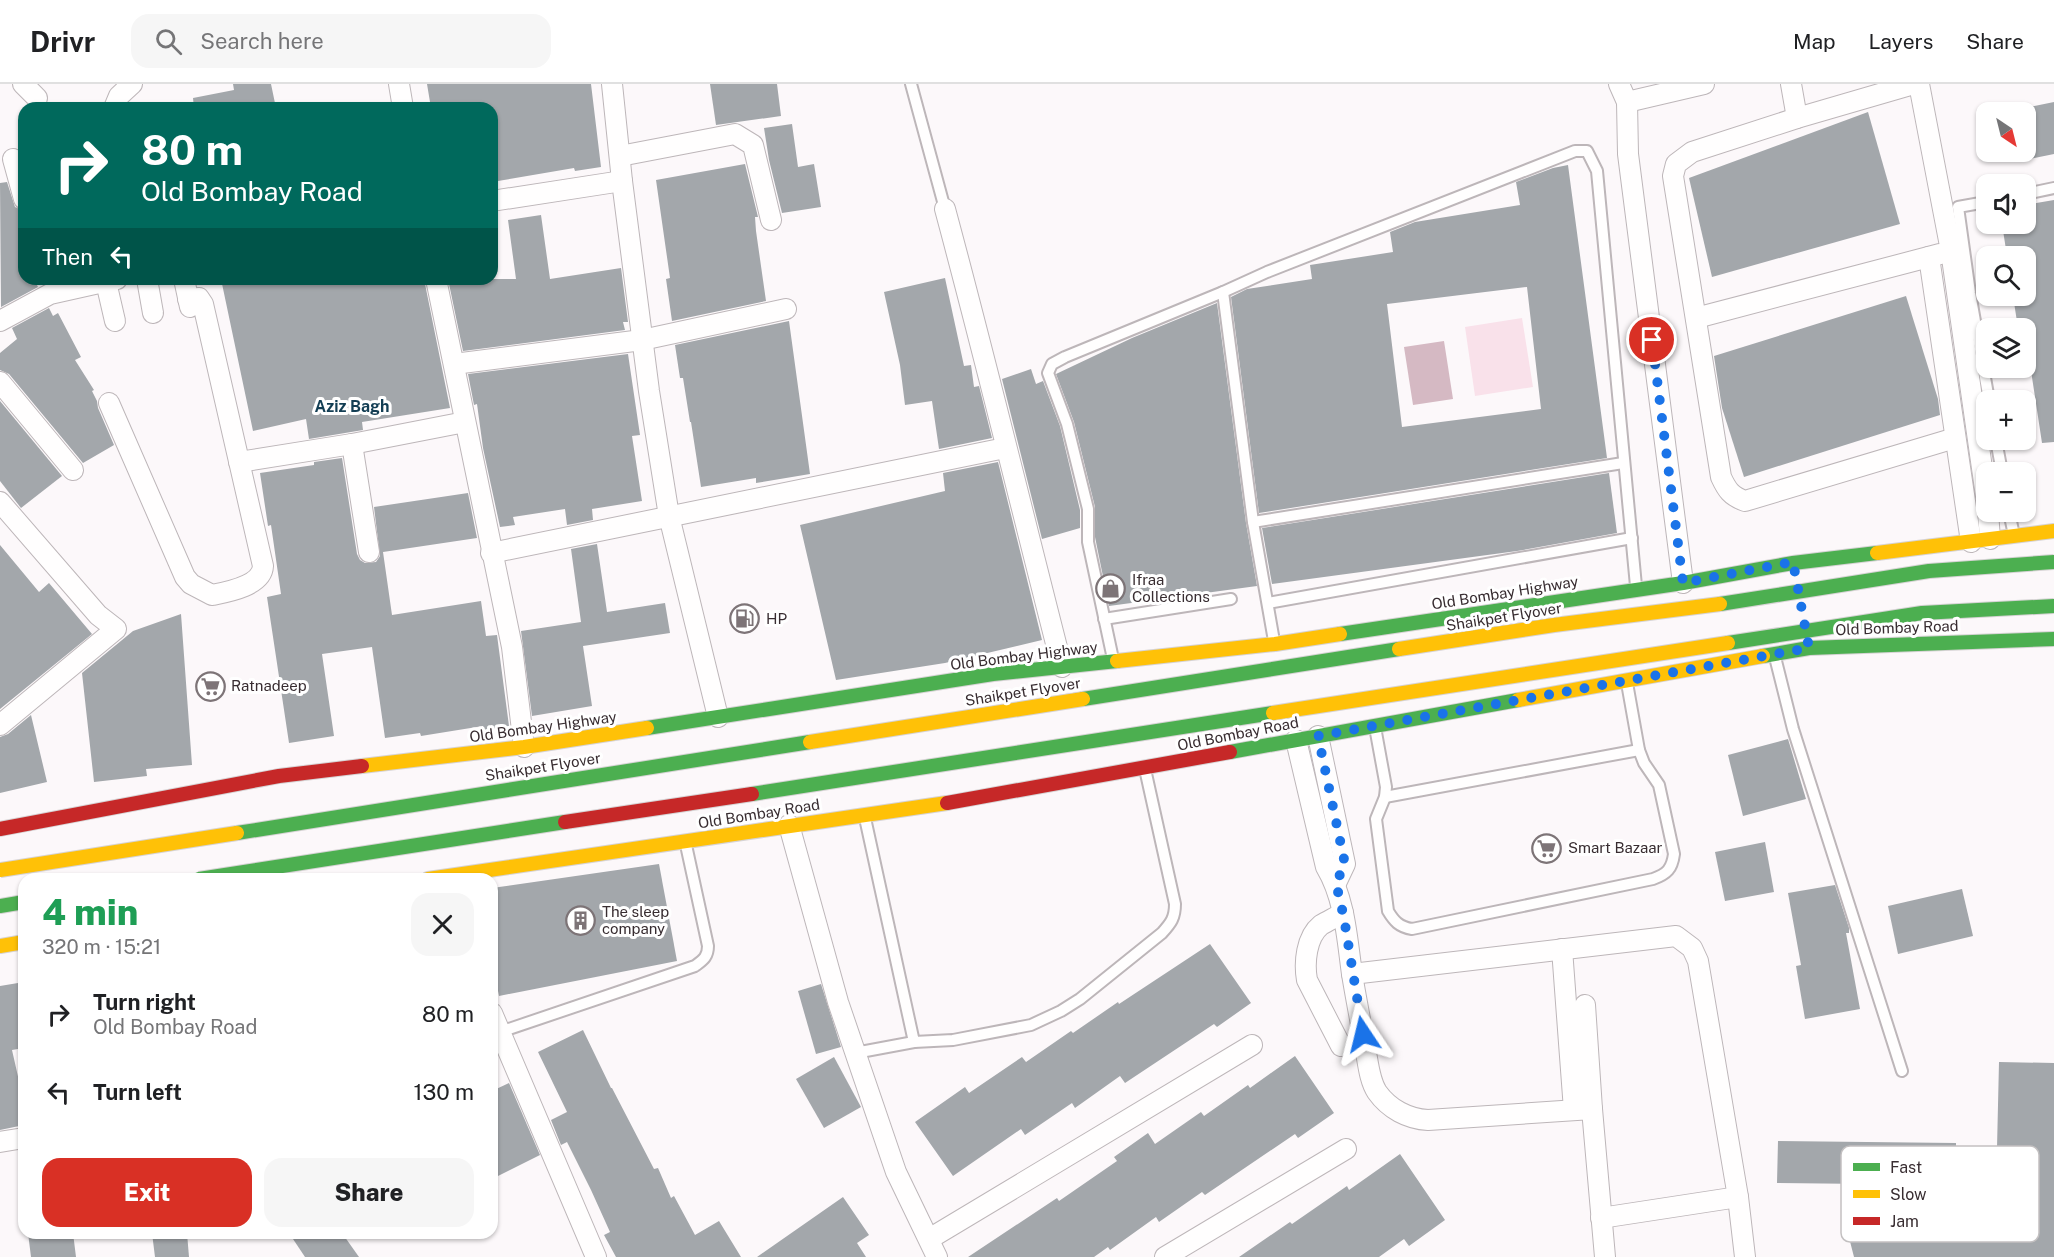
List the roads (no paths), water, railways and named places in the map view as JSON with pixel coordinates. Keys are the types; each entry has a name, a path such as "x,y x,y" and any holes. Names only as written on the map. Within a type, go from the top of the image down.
{"main road":[{"name":"Old Bombay Highway","path":"0,829 279,776 524,747 993,674 1275,644 1683,583 1793,562 2054,531"},
{"path":"1793,562 1809,648"},
{"name":"Shaikpet Flyover","path":"0,870 1554,625 1742,601 1929,571 2054,562"},
{"path":"238,873 1922,613 2054,606"},
{"name":"Old Bombay Road","path":"474,873 931,806 1774,653 1809,648 2054,639"},
{"path":"0,906 18,903"},
{"path":"0,946 18,943"}],"street":[{"path":"116,102 118,96 132,84"},
{"path":"399,84 402,102"},
{"path":"612,84 642,340 669,516 718,717"},
{"path":"1683,583 1628,154 1623,93 1704,84"},
{"path":"1791,84 1797,118"},
{"path":"1914,84 1692,152 1676,164 1673,176 1721,477 1734,497 1745,501 1955,438"},
{"path":"1919,84 1951,251 1981,462"},
{"path":"620,156 735,134 753,145 771,220"},
{"path":"13,159 18,177"},
{"path":"498,200 622,181"},
{"path":"945,209 1062,667"},
{"path":"1696,318 1951,251"},
{"path":"1929,257 1971,542"},
{"path":"0,321 48,287 66,285"},
{"path":"112,285 115,321"},
{"path":"148,285 153,313"},
{"path":"109,403 185,577 191,584 212,595 236,590 263,572 203,304 199,298 189,303 185,285"},
{"path":"437,285 512,647 524,747"},
{"path":"454,364 642,340 786,309"},
{"path":"0,382 73,470"},
{"path":"239,462 352,444 465,422"},
{"path":"352,444 369,552"},
{"path":"491,553 1005,448"},
{"path":"0,725 116,629 98,615 1,505"},
{"path":"1989,522 1990,539"},
{"path":"1318,736 1345,864 1336,883"},
{"path":"1296,740 1326,867 1336,883 1343,913 1370,1074 1376,1091 1387,1104 1401,1114 1415,1119 1583,1109"},
{"path":"789,825 837,1002 896,1172 933,1248 1252,1045"},
{"path":"1341,1047 1307,980 1305,969 1308,947 1319,927 1343,913"},
{"path":"1352,974 1676,936 1692,948 1698,961 1738,1197 1744,1257"},
{"path":"1562,950 1605,1257"},
{"path":"1583,1109 1585,1005"},
{"path":"498,1027 596,1257"},
{"path":"0,1142 18,1139"},
{"path":"1165,1257 1346,1149"},
{"path":"1601,1218 1738,1197"}],"lane":[{"path":"911,84 945,209"},
{"path":"1114,662 1088,542 1088,509 1067,424 1048,373 1052,364 1267,272 1575,151 1587,151 1597,171 1636,590"},
{"path":"2036,192 2054,188"},
{"path":"1976,204 1958,207 1987,390"},
{"path":"1223,292 1253,522 1275,644"},
{"path":"1253,522 1623,463"},
{"path":"2011,522 2014,535"},
{"path":"1268,603 1632,538"},
{"path":"1104,619 1231,599"},
{"path":"1774,653 1794,729 1902,1071"},
{"path":"1374,725 1386,787 1385,797 1376,819 1388,910 1394,921 1403,927 1412,929 1653,879 1666,874 1672,866 1674,854 1659,785 1644,763 1640,750 1627,680"},
{"path":"1385,797 1640,750"},
{"path":"855,1053 914,1042 953,1040 1031,1025 1080,999 1153,941 1175,916 1175,904 1144,768"},
{"path":"864,815 914,1042"},
{"path":"500,1032 695,966 704,959 708,954 708,946 685,842"}],"place":[{"name":"Ifraa Collections","path":"1111,589"},
{"name":"HP","path":"745,619"},
{"name":"Ratnadeep","path":"210,686"},
{"name":"Smart Bazaar","path":"1547,848"},
{"name":"The sleep company","path":"581,921"}],"district":[{"name":"Aziz Bagh","path":"352,406"}]}
